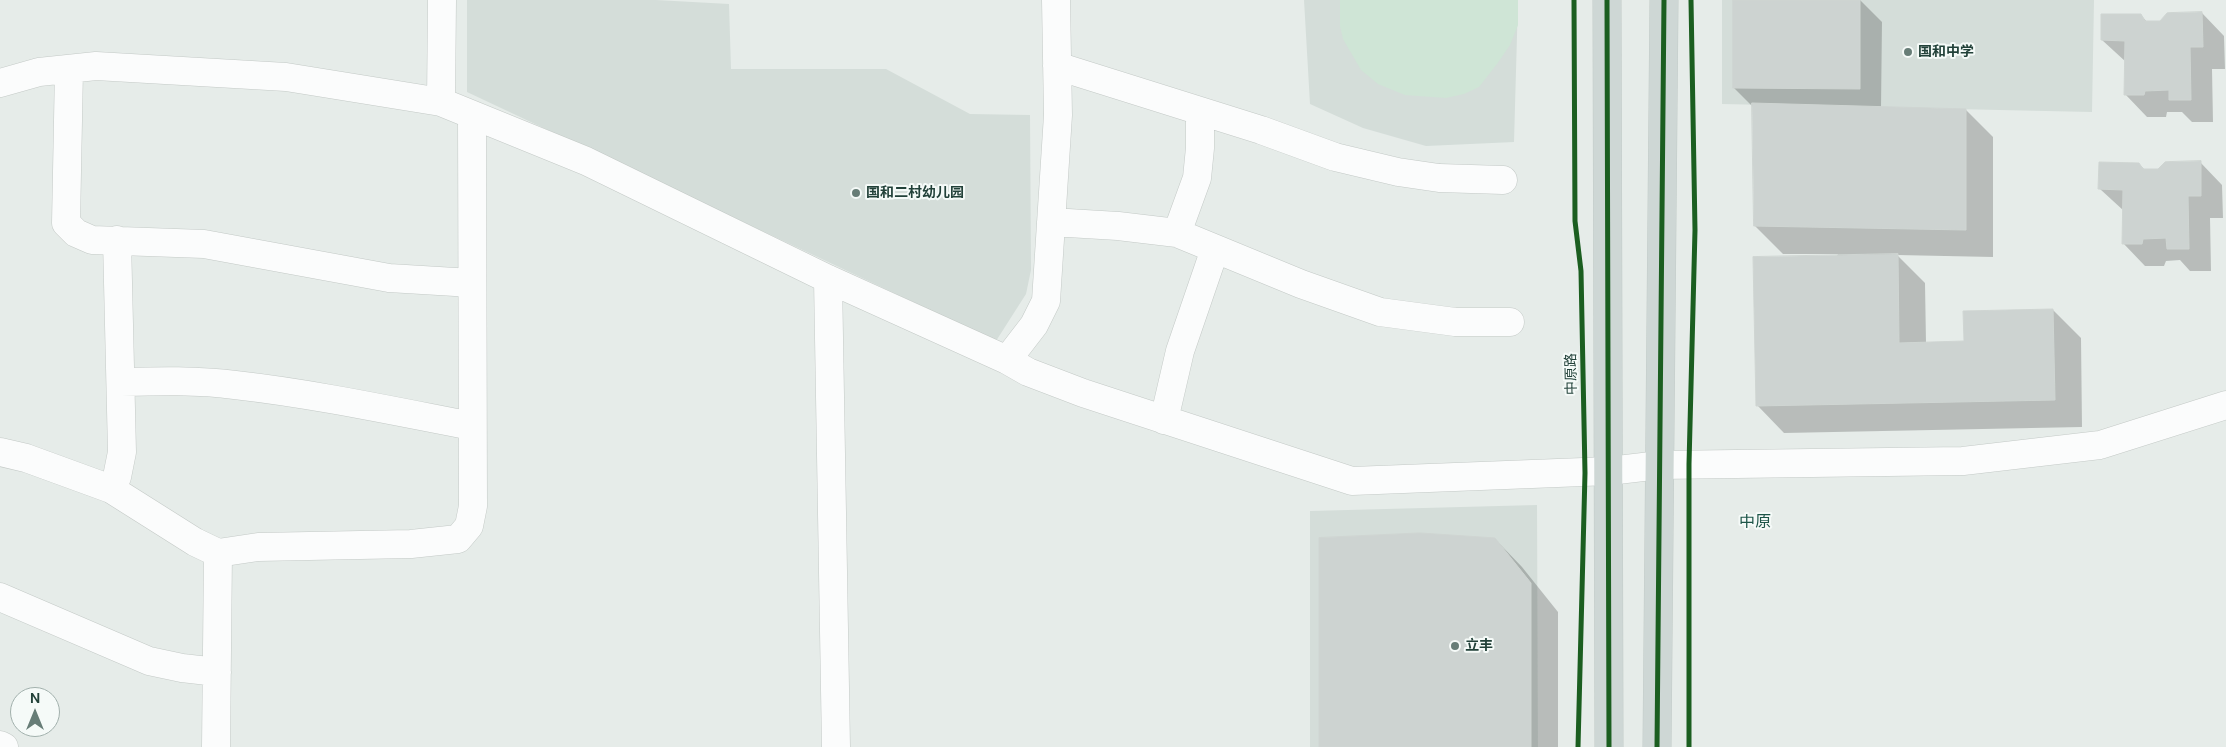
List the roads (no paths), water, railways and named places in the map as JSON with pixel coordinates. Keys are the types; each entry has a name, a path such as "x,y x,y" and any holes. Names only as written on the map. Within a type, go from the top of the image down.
{"main road":[{"path":"1607,0 1610,747"},
{"path":"1657,747 1664,0"}],"lane":[{"path":"441,102 442,0"},
{"path":"1007,360 1034,325 1046,301 1058,115 1056,0"},
{"path":"0,83 39,72 96,66 286,77 441,102 586,161 828,279 1007,360 1028,372 1164,420 1352,481 1609,472 1660,465 1963,461 2100,445 2226,405"},
{"path":"1057,66 1261,130 1335,157 1398,172 1439,178 1503,180"},
{"path":"69,69 66,223 76,233 92,240 204,244 389,278 472,283"},
{"path":"1176,233 1197,178 1200,148 1200,112"},
{"path":"0,452 26,458 111,490 195,542 218,553 258,547 411,544 458,539 469,526 473,506 472,115"},
{"path":"1051,222 1118,226 1176,233 1301,284 1380,312 1455,322 1510,322"},
{"path":"111,490 117,477 122,452 117,240"},
{"path":"1164,420 1180,351 1215,249"},
{"path":"828,279 836,747"},
{"path":"121,382 160,381 234,385 330,400 472,426"},
{"path":"216,747 218,553"},
{"path":"0,597 149,661 182,668 217,672"},
{"path":"0,745 4,747"}],"place":[{"name":"国和中学","path":"1908,52"},
{"name":"国和二村幼儿园","path":"856,193"},
{"name":"立丰","path":"1455,646"}],"district":[{"name":"中原","path":"1755,523"}]}
